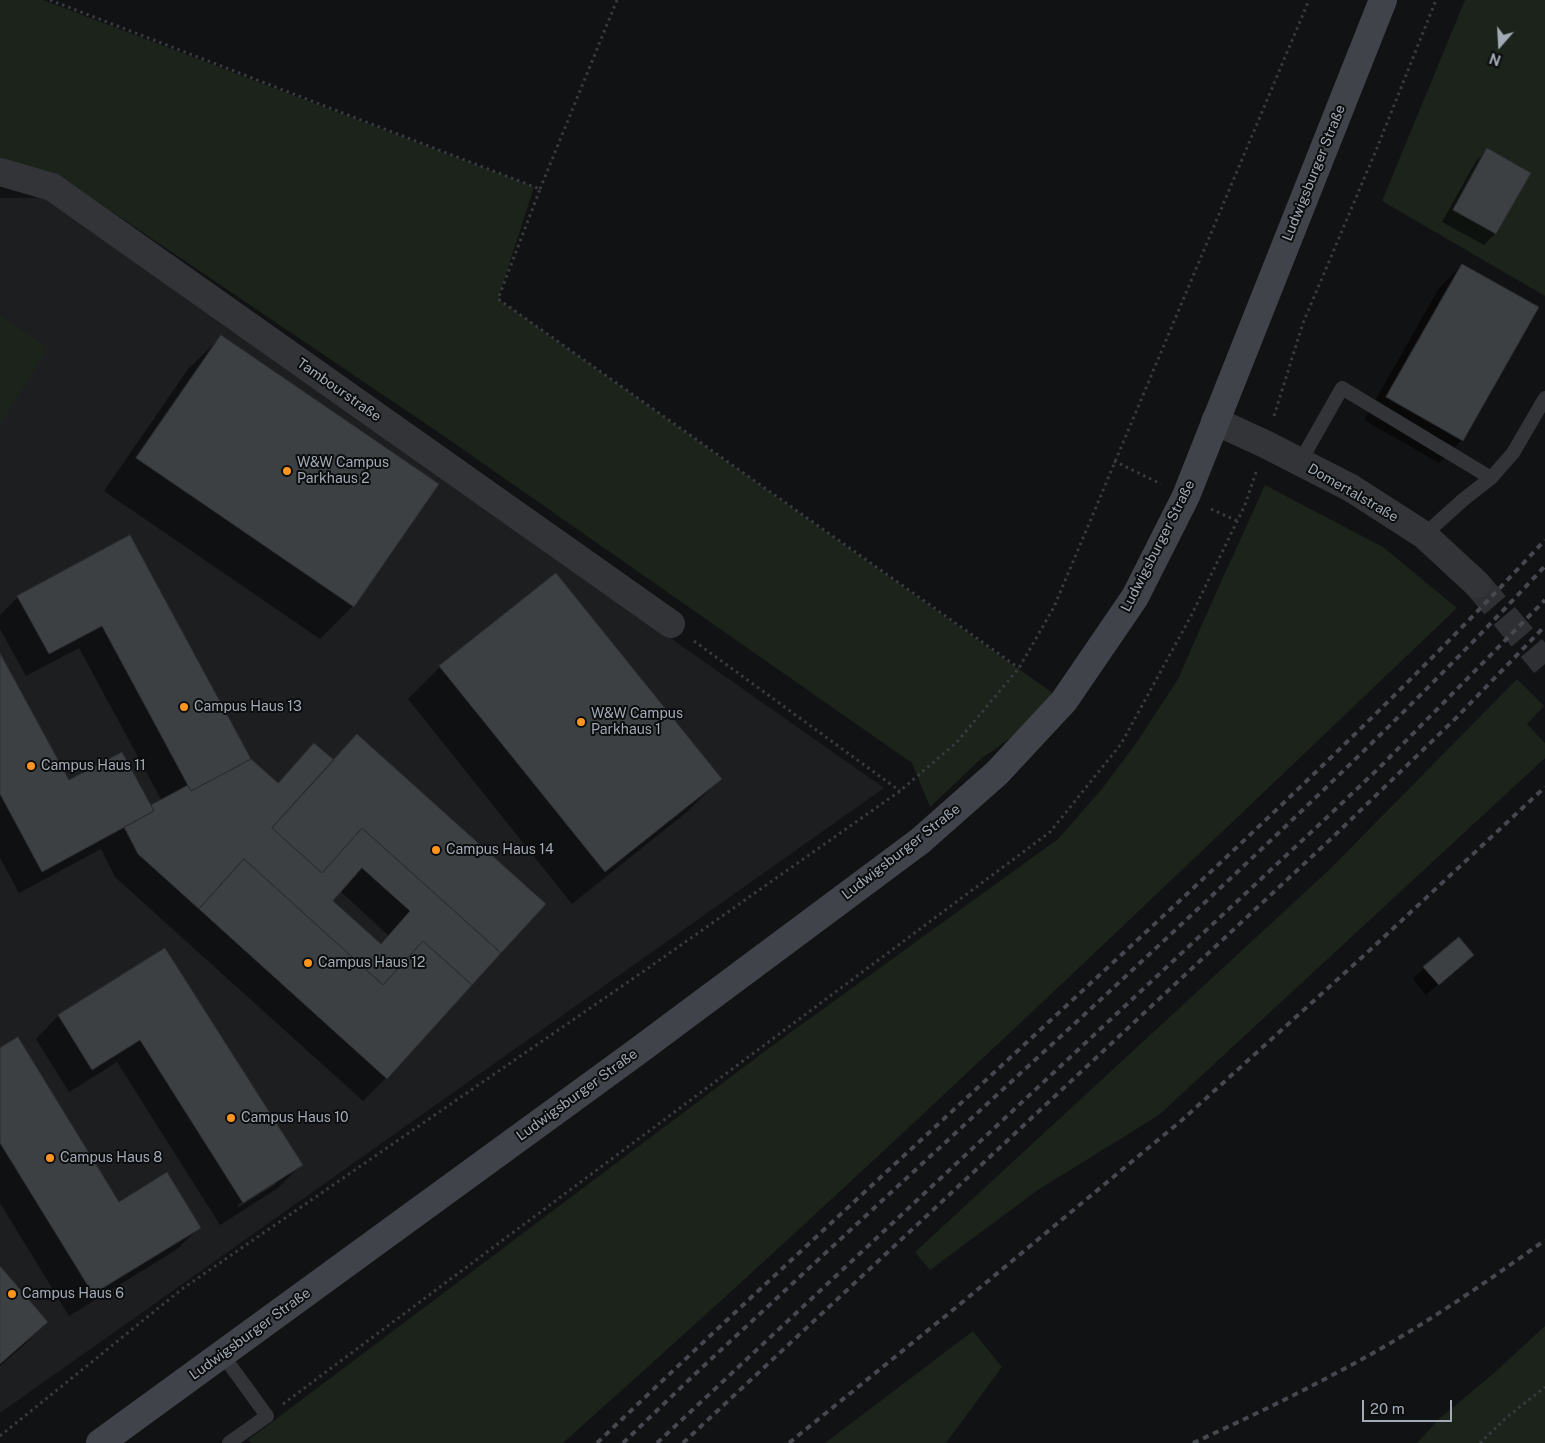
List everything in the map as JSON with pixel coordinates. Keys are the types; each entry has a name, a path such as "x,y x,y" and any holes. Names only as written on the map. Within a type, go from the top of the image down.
{"main road":[{"name":"Ludwigsburger Straße","path":"100,1443 626,1060 920,841 997,773 1064,701 1135,597 1186,496 1383,0"}],"street":[{"name":"Tambourstraße","path":"0,172 52,187 671,624"},
{"name":"Domertalstraße","path":"1215,421 1266,444 1351,488 1424,535 1477,584"}],"lane":[{"path":"1300,462 1342,388 1491,478"},
{"path":"1424,535 1464,499 1491,478 1513,453 1545,398"},
{"path":"222,1354 267,1416 229,1443"}],"path":[{"path":"50,0 540,189"},
{"path":"618,0 540,189 498,299 1019,668"},
{"path":"0,1436 182,1289 644,971 900,791 956,742 1019,668 1054,607 1309,0"},
{"path":"267,1416 1050,832 1121,744 1191,616 1245,505 1303,323 1377,148 1436,0"},
{"path":"671,624 900,791"},
{"path":"1480,1443 1506,1418 1545,1387"}],"shaded area":[{"path":"0,0 43,0 534,187 498,299 1064,701 982,758 930,807 912,763 438,432 56,174 0,160"},
{"path":"1465,0 1545,0 1545,296 1382,201"},
{"path":"0,198 44,198 884,788 0,1413"},
{"path":"0,315 48,348 0,425"},
{"path":"1265,485 1383,547 1457,608 902,1134 563,1443 251,1443 248,1440 776,1043 1058,839 1101,790 1137,742 1178,679"},
{"path":"1517,679 1544,706 1527,724 1545,743 1545,758 1159,1115 1038,1190 930,1270 915,1252 1329,870"},
{"path":"1545,1326 1545,1443 1417,1443 1440,1418 1494,1373"},
{"path":"973,1331 1002,1367 946,1443 825,1443"}],"building":[{"path":"1487,148 1531,173 1496,234 1453,210"},
{"path":"1462,264 1539,307 1463,441 1386,397"},
{"name":"W&W Campus Parkhaus 2","path":"221,335 439,484 354,607 136,458"},
{"name":"Campus Haus 13","path":"130,535 251,759 191,791 102,626 49,654 17,596"},
{"name":"W&W Campus Parkhaus 1","path":"556,573 722,779 605,872 439,666"},
{"name":"Campus Haus 11","path":"0,653 69,780 122,752 154,811 42,872 0,794"},
{"name":"Campus Haus 14","path":"357,734 546,904 501,953 362,828 322,873 272,828"},
{"path":"314,743 334,760 272,828 322,873 362,828 501,953 472,985 423,941 383,985 244,859 199,909 138,854 124,827 154,811 151,805 188,785 191,791 251,759 278,783","holes":["362,868 410,911 381,944 333,901"]},
{"name":"Campus Haus 12","path":"244,859 383,985 423,941 472,985 387,1079 199,909"},
{"path":"1459,937 1474,955 1439,985 1423,967"},
{"name":"Campus Haus 10","path":"165,948 303,1165 243,1203 140,1040 92,1070 58,1015"},
{"name":"Campus Haus 8","path":"18,1037 119,1202 167,1172 201,1228 93,1294 0,1143 0,1048"},
{"name":"Campus Haus 6","path":"0,1266 48,1322 0,1364"}],"tunnel":[{"path":"1477,584 1545,664"}],"railway":[{"path":"597,1443 1324,765 1436,654 1545,540"},
{"path":"623,1443 1260,850 1376,739 1545,566"},
{"path":"657,1443 1379,768 1545,600"},
{"path":"683,1443 1335,835 1457,717 1545,626"},
{"path":"789,1443 1182,1120 1370,950 1545,787"},
{"path":"1193,1443 1304,1390 1367,1357 1419,1326 1545,1240"}],"place":[{"name":"W&W Campus Parkhaus 2","path":"287,471"},
{"name":"Campus Haus 13","path":"184,707"},
{"name":"W&W Campus Parkhaus 1","path":"581,722"},
{"name":"Campus Haus 11","path":"31,766"},
{"name":"Campus Haus 14","path":"436,850"},
{"name":"Campus Haus 12","path":"308,963"},
{"name":"Campus Haus 10","path":"231,1118"},
{"name":"Campus Haus 8","path":"50,1158"},
{"name":"Campus Haus 6","path":"12,1294"}]}
